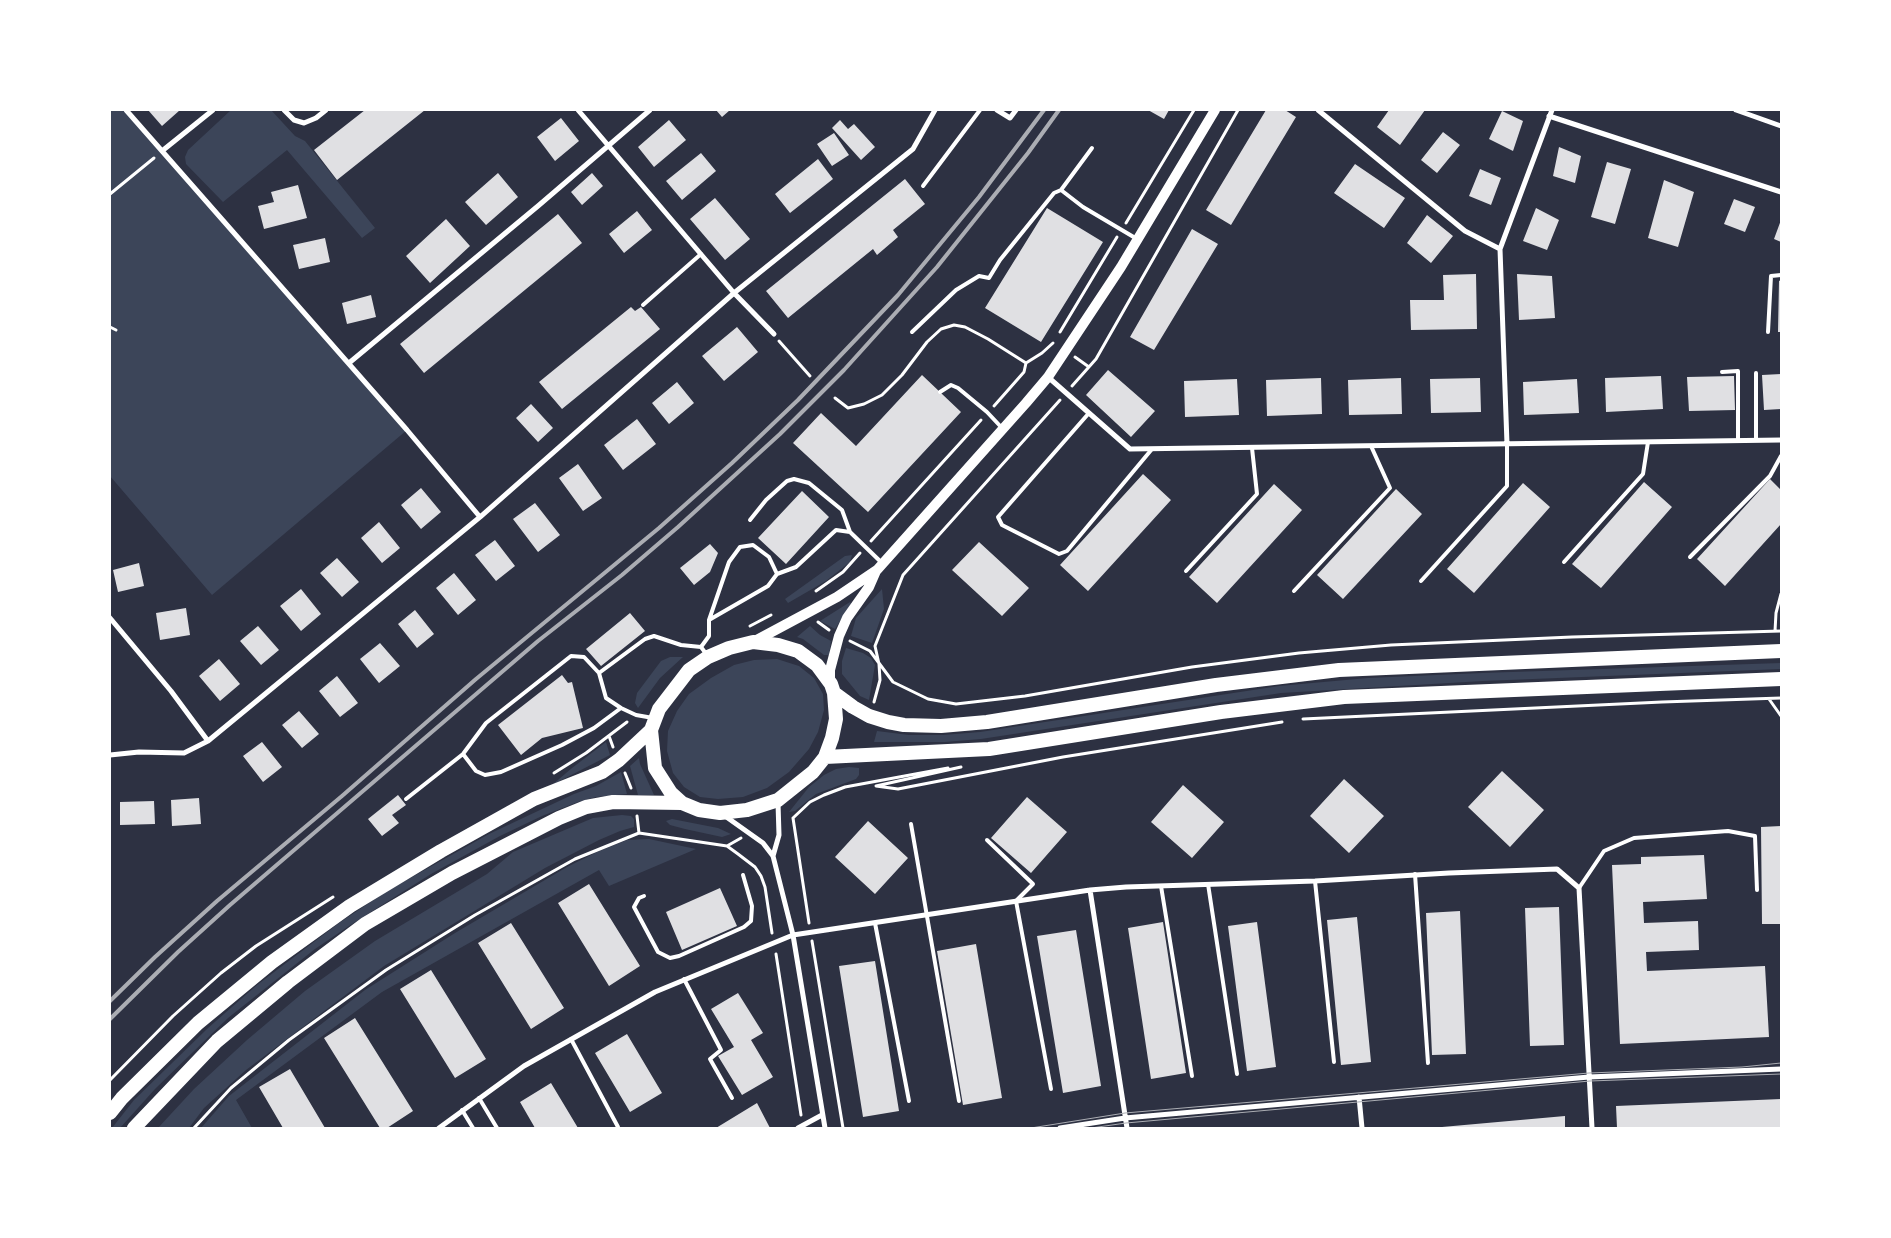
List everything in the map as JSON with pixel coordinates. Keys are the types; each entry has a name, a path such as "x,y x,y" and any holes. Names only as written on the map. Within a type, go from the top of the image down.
{"highway":[{"path":"832,689 836,719 825,757 813,772 778,800 747,810 720,813 699,810 682,803 671,793 655,768 653,724 658,710 675,686 705,652 753,642 778,645 798,651 817,664 832,689 853,707 888,722 941,726 987,722 1216,685 1339,670 1781,651"},
{"path":"825,757 989,749 1221,712 1344,697 1781,679"},
{"path":"110,1113 122,1098 198,1023 272,962 350,906 441,851 534,799 602,772 619,760 653,724"},
{"path":"134,1128 217,1041 288,982 365,924 452,873 559,818 586,807 613,802 682,803"}],"main road":[{"path":"832,689 830,670 839,636 847,618 880,567 1048,377 1137,240 1215,110"},
{"path":"753,642 837,597 880,567"}],"street":[{"path":"126,110 349,364 480,517"},
{"path":"162,151 214,110"},
{"path":"284,110 294,120 304,123 316,118 326,110"},
{"path":"578,110 734,293 774,334"},
{"path":"349,364 650,110"},
{"path":"110,754 139,752 184,753 208,741 480,517 734,293 913,149 935,110"},
{"path":"997,110 1010,118 1016,110"},
{"path":"1318,110 1465,231 1500,250"},
{"path":"1507,444 1500,250 1552,110"},
{"path":"1736,110 1781,126"},
{"path":"1549,116 1781,192"},
{"path":"1048,377 1130,449 1781,440"},
{"path":"110,618 171,691 208,741"},
{"path":"773,856 779,835 778,800"},
{"path":"720,813 763,843 773,856 793,935 824,1128"},
{"path":"439,1128 524,1066 655,992 793,935 1090,890 1557,869 1579,888 1592,1128"},
{"path":"1090,890 1127,1128"},
{"path":"1060,1128 1125,1118 1589,1077 1781,1069"},
{"path":"1359,1097 1362,1128"},
{"path":"800,1127 822,1115"}],"lane":[{"path":"922,186 980,110"},
{"path":"912,332 956,290 979,276 989,278 1000,260 1054,193 1061,190 1092,148"},
{"path":"1061,190 1083,207 1137,240"},
{"path":"643,305 701,254"},
{"path":"1768,332 1771,276 1781,275"},
{"path":"1722,372 1738,371 1738,441"},
{"path":"1756,373 1756,440"},
{"path":"940,392 951,385 958,388 987,412 1003,429"},
{"path":"1090,413 998,517 1002,524 1059,554 1067,551 1152,449"},
{"path":"1564,562 1643,474 1648,442"},
{"path":"1421,581 1507,486 1507,444"},
{"path":"1294,591 1390,488 1371,446"},
{"path":"1186,571 1256,494 1252,448"},
{"path":"1690,557 1770,476 1781,456"},
{"path":"750,520 766,500 787,481 794,479 809,483 842,510 850,532 866,548 880,567"},
{"path":"709,620 768,586 777,574 796,567 836,530 850,532"},
{"path":"599,673 645,639 654,636 705,652 709,636 709,620 729,562 740,547 753,544 768,557 777,574"},
{"path":"406,799 463,754 486,723 571,656 584,657 599,673 606,698 653,724"},
{"path":"463,754 476,771 485,775 501,772 562,746 594,728 621,708"},
{"path":"911,824 959,1101"},
{"path":"1579,888 1604,851 1634,838 1728,831 1755,836 1757,890"},
{"path":"987,840 1033,884 1016,901 1051,1088"},
{"path":"1414,874 1428,1063"},
{"path":"644,896 635,903 636,912 658,952 670,958 679,956 744,928 751,921 752,906 743,875"},
{"path":"1315,881 1334,1062"},
{"path":"1208,884 1237,1074"},
{"path":"1161,886 1192,1076"},
{"path":"875,923 908,1101"},
{"path":"684,979 721,1050 710,1059 732,1098"},
{"path":"571,1039 618,1127"},
{"path":"479,1098 497,1128"},
{"path":"462,1110 472,1128"}],"path":[{"path":"110,194 162,151"},
{"path":"810,595 843,572 866,548 1024,372 1026,363 988,339 954,325 941,329 926,342 902,375 882,395 864,404 848,408 835,398"},
{"path":"110,327 116,330"},
{"path":"774,334 810,376"},
{"path":"1781,594 1776,613 1775,631 1781,631"},
{"path":"748,627 773,614"},
{"path":"1296,720 1652,702 1781,698"},
{"path":"1768,699 1781,716"},
{"path":"552,774 636,715"},
{"path":"778,823 793,818 810,802 824,794 844,787 968,765 876,786 898,789 1063,757 1287,721"},
{"path":"608,736 636,803 639,833"},
{"path":"793,818 843,1128"},
{"path":"194,1128 231,1088 290,1040 386,970 475,915 575,858 639,833 727,846 756,867 761,876 765,887 784,1002 800,1127"},
{"path":"727,846 750,833"},
{"path":"110,1080 173,1016 221,972 256,946 338,894"}],"shaded area":[{"path":"110,110 126,110 407,430 212,595 110,476"},
{"path":"231,110 271,110 295,136 305,141 375,228 362,238 287,150 223,202 186,164 185,157 188,150"},
{"path":"852,555 850,562 826,581 788,603 785,599 845,556"},
{"path":"882,589 884,609 872,643 851,636 856,618"},
{"path":"850,602 851,604 835,629 820,621"},
{"path":"810,626 820,635 831,641 829,655 824,655 803,639 797,637"},
{"path":"846,648 863,653 871,658 875,665 869,700 860,696 842,674 842,661"},
{"path":"670,657 683,657 660,678 638,708 635,703 637,693 661,661"},
{"path":"777,659 799,666 814,678 823,694 824,710 818,732 809,749 789,772 767,788 743,797 718,799 700,797 684,787 673,773 667,751 668,731 677,711 689,694 711,678 734,665 754,660"},
{"path":"1781,663 1781,669 1483,681 1281,693 981,739 945,742 874,742 877,731 909,735 980,732 1279,686 1368,678"},
{"path":"606,742 610,755 552,785 572,768"},
{"path":"639,758 654,795 638,795 630,766"},
{"path":"859,768 859,775 856,779 816,794 795,811 789,812 809,787 824,775 836,769"},
{"path":"621,772 627,794 596,797 578,802 542,816 500,836 431,874 315,949 228,1018 155,1089 120,1128 112,1128 134,1100 208,1028 257,985 339,923 387,891 489,834 574,794 596,786"},
{"path":"631,816 634,819 634,827 599,840 545,868 384,966 246,1070 204,1108 189,1128 158,1128 194,1089 247,1040 305,991 375,941 487,874 513,852 593,818"},
{"path":"672,819 718,828 731,834 722,837 685,829 670,825 666,821"},
{"path":"649,839 696,849 609,886 599,870 382,992 236,1100 252,1128 201,1128 229,1096 365,990 455,933 567,867 627,840"}],"building":[{"path":"148,110 180,110 162,126"},
{"path":"365,110 425,110 337,180 314,150"},
{"path":"716,110 730,110 722,117"},
{"path":"1148,110 1169,110 1164,119"},
{"path":"1266,110 1285,110 1296,117 1231,225 1206,210"},
{"path":"1389,110 1425,110 1400,145 1377,127"},
{"path":"1502,111 1523,121 1513,151 1489,139"},
{"path":"561,118 579,141 555,161 537,137"},
{"path":"669,120 686,140 654,167 638,147"},
{"path":"840,120 848,129 854,124 875,147 861,160 832,128"},
{"path":"1443,132 1460,145 1437,173 1421,160"},
{"path":"834,133 849,155 832,166 817,144"},
{"path":"1559,147 1581,156 1575,183 1553,176"},
{"path":"701,153 716,171 682,200 666,181"},
{"path":"818,159 833,179 790,213 775,194"},
{"path":"1607,162 1631,169 1615,224 1591,217"},
{"path":"1355,164 1405,198 1384,228 1334,193"},
{"path":"1480,169 1501,178 1491,205 1469,196"},
{"path":"498,173 518,197 486,225 465,202"},
{"path":"592,173 603,186 582,205 571,192"},
{"path":"905,179 925,204 893,230 898,237 877,255 873,249 788,318 766,291"},
{"path":"1664,180 1694,192 1678,247 1648,238"},
{"path":"298,185 307,218 264,229 258,206 274,202 271,192"},
{"path":"715,198 750,239 725,260 690,219"},
{"path":"1734,199 1755,207 1745,232 1724,224"},
{"path":"1047,208 1103,242 1041,342 985,308"},
{"path":"1536,208 1559,220 1547,250 1523,241"},
{"path":"637,211 652,230 624,253 609,234"},
{"path":"558,214 582,243 424,373 400,344"},
{"path":"1427,215 1453,236 1431,263 1407,243"},
{"path":"446,219 470,246 430,283 406,256"},
{"path":"1781,220 1781,242 1774,239"},
{"path":"1192,229 1218,244 1154,350 1130,337"},
{"path":"325,238 330,262 299,269 293,245"},
{"path":"1476,274 1477,329 1411,330 1410,300 1444,300 1443,275"},
{"path":"1517,274 1552,276 1555,318 1519,320"},
{"path":"1781,280 1781,332 1778,332 1779,281"},
{"path":"371,295 376,317 347,324 342,303"},
{"path":"631,307 635,311 641,307 660,329 562,409 539,382"},
{"path":"737,327 758,352 724,381 702,356"},
{"path":"1108,370 1155,411 1131,437 1086,395"},
{"path":"1781,374 1781,409 1764,410 1762,375"},
{"path":"922,375 961,412 868,512 793,443 821,413 856,446"},
{"path":"1661,376 1663,409 1606,412 1605,378"},
{"path":"1734,376 1735,410 1689,411 1687,377"},
{"path":"1321,378 1322,414 1267,416 1266,380"},
{"path":"1401,378 1402,414 1349,415 1348,380"},
{"path":"1480,378 1481,412 1431,413 1430,379"},
{"path":"1237,379 1239,415 1185,417 1184,381"},
{"path":"1577,379 1579,413 1524,415 1523,382"},
{"path":"677,382 694,403 669,424 652,403"},
{"path":"531,404 553,428 538,442 516,418"},
{"path":"637,419 656,444 623,470 604,445"},
{"path":"578,464 602,498 583,511 559,478"},
{"path":"1143,474 1171,500 1088,591 1060,565"},
{"path":"1770,479 1781,490 1781,524 1725,586 1697,559"},
{"path":"1644,482 1672,507 1601,588 1572,564"},
{"path":"1523,483 1550,507 1474,593 1447,569"},
{"path":"1274,484 1302,510 1217,603 1189,577"},
{"path":"421,488 441,512 421,529 401,505"},
{"path":"1396,489 1422,514 1343,599 1317,575"},
{"path":"802,491 829,517 786,564 758,538"},
{"path":"535,503 560,535 538,552 513,519"},
{"path":"379,522 400,548 382,563 361,538"},
{"path":"495,540 515,566 496,581 475,555"},
{"path":"979,542 1029,588 1002,616 952,570"},
{"path":"710,544 718,553 710,572 694,585 680,568"},
{"path":"337,558 359,582 342,597 320,573"},
{"path":"139,563 144,586 118,592 113,570"},
{"path":"454,573 476,600 458,615 436,588"},
{"path":"301,589 321,614 301,631 280,606"},
{"path":"186,608 190,635 160,640 156,613"},
{"path":"415,610 434,634 417,648 398,624"},
{"path":"630,613 645,631 601,666 586,649"},
{"path":"258,626 279,650 261,665 240,641"},
{"path":"380,643 400,666 379,683 360,659"},
{"path":"219,659 240,684 220,701 199,676"},
{"path":"562,675 568,683 572,682 583,728 542,738 521,755 498,725"},
{"path":"337,676 358,703 340,717 319,691"},
{"path":"299,711 319,734 302,748 282,725"},
{"path":"262,742 282,767 263,782 243,756"},
{"path":"1502,771 1544,810 1510,847 1468,807"},
{"path":"1344,779 1384,816 1349,853 1310,816"},
{"path":"1183,785 1224,822 1192,858 1151,822"},
{"path":"398,795 406,805 392,815 399,823 382,836 368,819"},
{"path":"1027,797 1067,832 1031,873 991,838"},
{"path":"199,798 201,824 172,826 171,800"},
{"path":"154,801 155,824 120,825 120,802"},
{"path":"868,821 908,858 875,894 835,857"},
{"path":"1781,826 1781,924 1762,924 1761,827"},
{"path":"1704,855 1707,899 1643,902 1644,923 1698,921 1699,950 1646,952 1647,971 1765,966 1769,1037 1620,1044 1612,865 1641,864 1641,857"},
{"path":"589,884 640,966 609,986 558,903"},
{"path":"720,888 737,926 682,950 666,912"},
{"path":"1559,907 1564,1045 1530,1046 1525,908"},
{"path":"1460,911 1466,1054 1432,1055 1426,913"},
{"path":"1357,917 1371,1062 1341,1065 1327,920"},
{"path":"1163,922 1186,1073 1151,1079 1128,928"},
{"path":"1257,922 1276,1067 1247,1071 1228,926"},
{"path":"511,923 564,1008 531,1029 478,943"},
{"path":"1076,930 1101,1086 1063,1093 1037,936"},
{"path":"976,944 1002,1098 963,1105 937,951"},
{"path":"875,961 899,1111 863,1117 839,966"},
{"path":"431,970 486,1059 455,1078 400,989"},
{"path":"738,993 763,1033 751,1040 773,1077 742,1095 718,1056 734,1047 711,1009"},
{"path":"355,1018 413,1111 387,1128 380,1128 324,1038"},
{"path":"627,1034 662,1093 630,1112 595,1053"},
{"path":"290,1069 325,1128 283,1128 259,1087"},
{"path":"551,1083 578,1128 535,1128 520,1102"},
{"path":"1781,1099 1781,1128 1617,1128 1616,1106"},
{"path":"757,1103 770,1128 716,1128"},
{"path":"1565,1116 1565,1128 1442,1128 1442,1127"}],"tram line":[{"path":"1031,1128 1125,1113 1589,1073 1742,1067 1781,1063"},
{"path":"1091,1128 1126,1123 1590,1081 1781,1074"}],"railway":[{"path":"110,1001 217,901 342,796 476,679 659,528 732,463 798,400 898,295 979,197 1044,110"},
{"path":"110,1019 178,952 230,905 538,641 622,575 780,434 844,370 937,267 1028,153 1059,110"}]}
